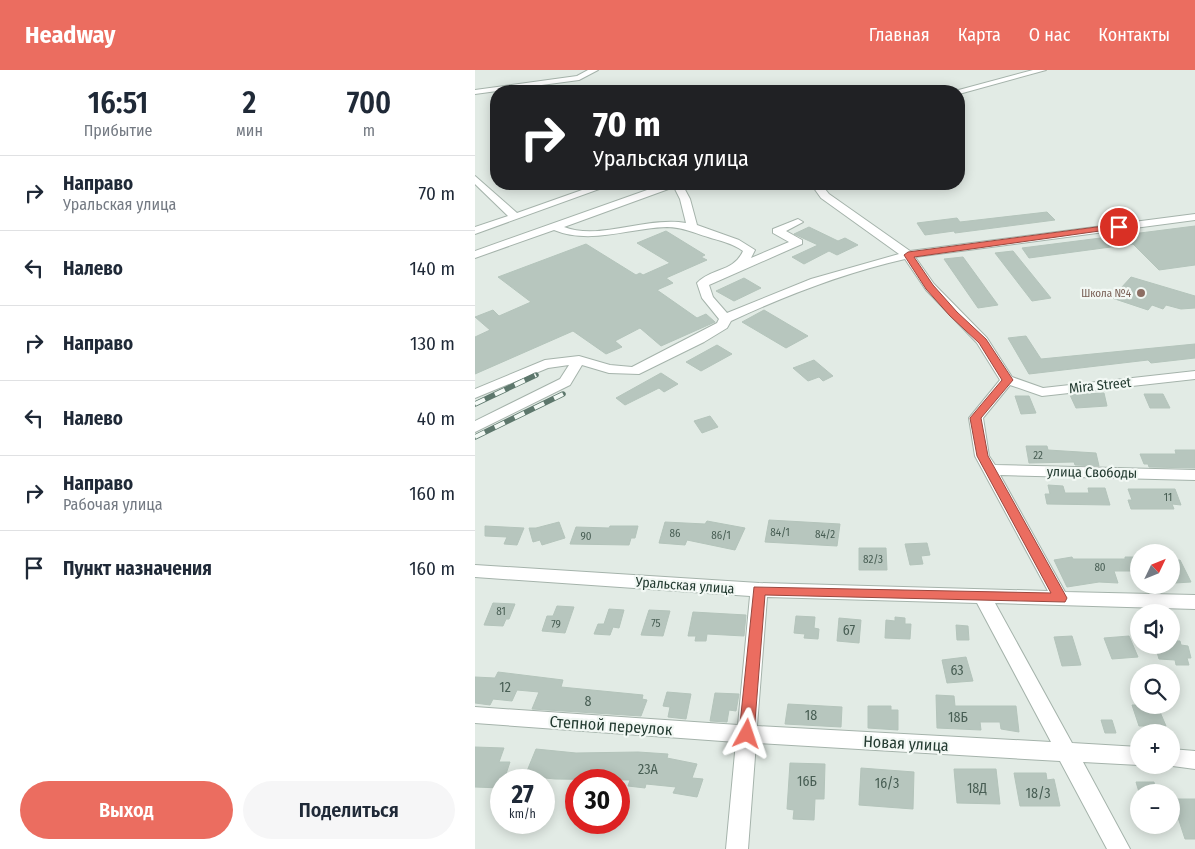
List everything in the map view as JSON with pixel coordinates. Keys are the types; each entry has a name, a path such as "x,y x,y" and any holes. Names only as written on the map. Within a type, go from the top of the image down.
{"street":[{"path":"567,70 579,78"},
{"path":"527,85 579,78 594,70"},
{"path":"965,90 1042,70"},
{"path":"475,92 490,90"},
{"path":"475,180 515,217"},
{"path":"475,231 592,190"},
{"path":"475,255 657,190"},
{"path":"680,190 685,199 692,227"},
{"path":"820,190 825,196 908,255 930,287 954,314 983,341 1007,380 976,418 982,456 1060,598"},
{"path":"475,394 545,364 579,360 609,369 634,370 699,339 723,325 725,319 751,306 875,262 908,255 1195,217"},
{"path":"725,319 706,296 703,290 703,283 798,242 777,231 798,222"},
{"path":"555,227 565,233 667,224 692,227 700,232 740,242 749,250 745,260 733,271"},
{"path":"475,427 565,382 579,360"},
{"name":"Mira Street","path":"1007,380 1042,392 1195,375"},
{"name":"улица Свободы","path":"990,470 1195,475"},
{"name":"Уральская улица","path":"475,571 759,590 1195,602"},
{"path":"737,849 759,590"},
{"path":"982,596 1119,849"},
{"name":"Степной переулок","path":"475,715 747,734"},
{"name":"Новая улица","path":"747,734 1130,755"},
{"path":"1180,759 1195,760"}],"building":[{"path":"1047,212 1055,220 955,233 954,231 925,235 917,223 957,218 960,222"},
{"path":"1195,226 1195,265 1159,270 1133,244 1029,258 1022,248"},
{"path":"809,227 838,241 845,238 858,245 837,255 829,251 804,264 792,257 818,245 794,234"},
{"path":"666,231 705,255 701,257 707,260 666,278 673,283 657,290 697,318 706,314 715,322 661,346 640,328 615,341 622,347 606,354 573,331 475,374 475,337 490,330 475,317 493,310 499,316 531,302 498,277 586,244 636,275 640,273 643,275 670,263 637,243"},
{"path":"1013,251 1051,298 1032,301 995,253"},
{"path":"963,257 998,305 978,308 944,259"},
{"name":"Школа №4","path":"1131,277 1195,296 1195,308 1181,309 1166,305 1163,309 1152,305 1148,310 1112,298"},
{"path":"744,278 761,288 734,301 716,291"},
{"path":"764,310 808,336 786,348 742,322"},
{"path":"1026,336 1041,359 1195,344 1195,358 1151,363 1148,360 1029,374 1008,338"},
{"path":"717,345 732,354 701,371 686,362"},
{"path":"814,360 833,376 823,381 819,377 808,381 793,368"},
{"path":"661,373 678,384 664,392 659,388 625,405 616,398"},
{"path":"1104,393 1107,406 1076,408 1070,395"},
{"path":"1144,394 1163,394 1170,408 1150,408"},
{"path":"1015,396 1029,396 1036,413 1021,414"},
{"path":"710,416 718,427 702,433 694,421"},
{"path":"1026,446 1047,446 1048,450 1096,453 1099,466 1075,465 1074,462 1029,463"},
{"path":"1175,450 1195,450 1195,468 1149,467 1148,464 1144,464 1140,454 1176,454"},
{"path":"1048,485 1063,486 1065,493 1089,493 1088,488 1105,488 1110,505 1047,504 1045,494 1050,494"},
{"path":"1128,489 1175,489 1181,505 1172,504 1174,509 1131,509 1128,500 1132,500"},
{"path":"769,520 840,524 837,546 765,542"},
{"path":"707,521 745,528 735,550 687,540 685,545 659,543 665,522 705,524"},
{"path":"559,522 565,538 542,545 540,540 533,542 529,528"},
{"path":"485,526 524,528 517,545 504,544 507,537 485,536"},
{"path":"610,526 638,526 635,538 631,538 629,545 570,544 576,527 609,528"},
{"path":"927,543 930,555 921,556 923,564 910,565 905,544"},
{"path":"859,548 886,548 887,570 859,570"},
{"path":"1072,557 1073,559 1125,559 1125,557 1130,557 1130,571 1114,571 1118,583 1099,582 1067,587 1054,560"},
{"path":"1180,560 1191,582 1180,583"},
{"path":"493,603 515,604 509,619 506,619 503,626 484,625"},
{"path":"557,606 574,607 565,633 542,631 547,616 553,616"},
{"path":"609,609 624,610 619,628 613,627 610,635 594,634 598,624 604,624"},
{"path":"649,610 670,611 663,636 641,635"},
{"path":"693,612 746,615 744,636 707,634 706,641 695,641 696,636 688,636"},
{"path":"796,616 815,617 814,628 819,629 818,639 804,638 805,634 794,633"},
{"path":"895,617 905,618 905,624 911,624 910,639 885,638 886,620 895,621"},
{"path":"839,618 861,620 859,643 837,641"},
{"path":"956,625 968,626 969,640 957,640"},
{"path":"1072,636 1081,665 1062,666 1054,637"},
{"path":"1129,636 1130,654 1137,654 1138,657 1112,659 1104,638"},
{"path":"1180,641 1181,645 1188,646 1191,658 1187,658 1189,665 1176,664 1175,660 1159,659 1158,654 1180,654"},
{"path":"966,657 973,681 947,683 942,660"},
{"path":"498,672 563,680 561,687 643,695 642,699 647,700 641,716 532,709 539,692 517,690 512,701 493,699 490,705 475,703 475,677 495,678"},
{"path":"667,692 691,694 686,719 668,717 670,707 663,706"},
{"path":"715,693 739,694 736,711 729,710 727,722 710,721"},
{"path":"936,695 954,696 955,706 1016,706 1019,732 1001,729 1000,722 980,722 981,730 937,728"},
{"path":"788,704 842,707 841,727 785,724"},
{"path":"868,706 891,706 891,710 898,710 898,730 868,728"},
{"path":"1135,714 1161,714 1165,724 1138,724"},
{"path":"1101,720 1112,720 1116,733 1105,733"},
{"path":"475,747 504,748 499,762 510,762 508,769 490,769 490,788 475,787"},
{"path":"536,749 576,753 638,752 668,754 667,758 697,764 692,778 703,779 697,797 673,793 676,787 646,784 645,788 630,786 630,769 565,769 565,779 555,779 555,769 528,769"},
{"path":"790,763 825,764 824,799 815,799 814,820 793,819 794,810 787,809"},
{"path":"861,768 914,772 913,809 859,805"},
{"path":"954,769 996,769 1000,804 957,803"},
{"path":"1014,773 1046,773 1047,780 1054,779 1060,806 1020,806"},
{"path":"1136,782 1154,782 1154,784 1137,784"},
{"path":"1180,799 1195,799 1195,839 1185,839 1180,824"}],"railway":[{"path":"475,404 536,375"},
{"path":"475,437 563,394"}],"place":[{"name":"Школа №4","path":"1141,293"}],"route":[{"path":"747,734 759,590 1060,598 982,456 976,418 1007,380 983,341 954,314 930,287 908,255 1119,227"}]}
